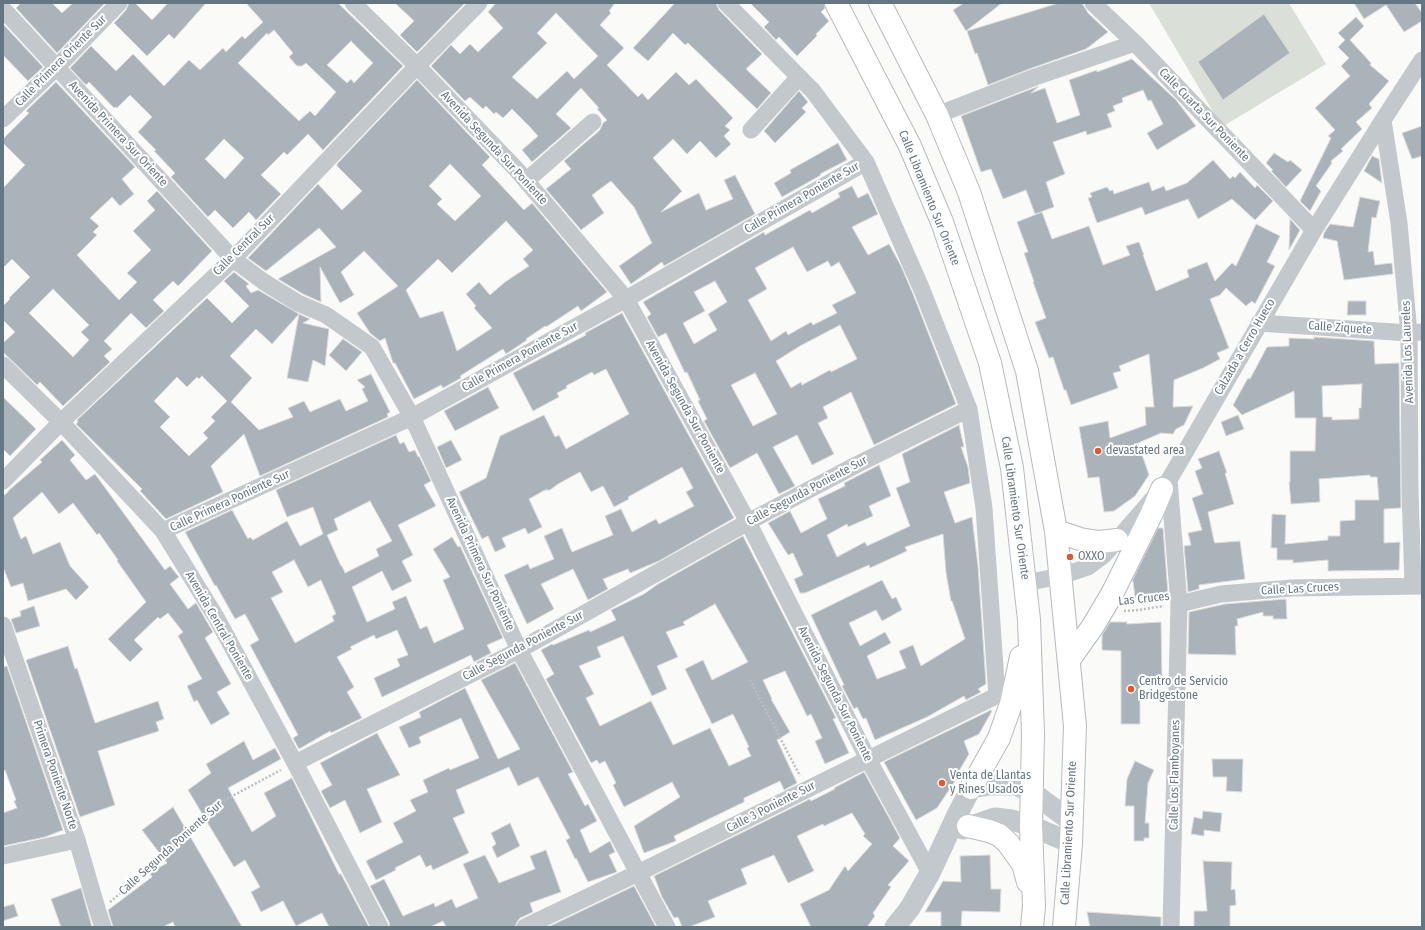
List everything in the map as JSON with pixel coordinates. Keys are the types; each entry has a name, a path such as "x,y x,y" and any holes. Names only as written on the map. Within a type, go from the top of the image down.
{"main road":[{"name":"Calle Libramiento Sur Oriente","path":"836,3 910,146 942,222 990,363 1012,468 1028,620 1033,734 1033,794 1031,826 1033,916"},
{"name":"Calle Libramiento Sur Oriente","path":"880,3 936,115 969,192 1027,371 1056,531 1074,726 1071,844 1064,927"},
{"path":"1069,660 1094,626 1112,594 1165,485"},
{"path":"1056,531 1080,539 1098,542 1117,540"},
{"path":"971,788 999,738 1011,704 1007,691 1028,620"},
{"path":"968,826 999,835 1008,843 1023,864 1033,916"}],"street":[{"name":"Calle Primera Oriente Sur","path":"3,119 57,67 119,3"},
{"name":"Avenida Segunda Sur Poniente","path":"353,3 417,66 526,181 626,299 748,522 868,759 930,873"},
{"name":"Calle Central Sur","path":"3,481 61,422 233,258 479,3"},
{"path":"726,3 813,91 866,162 922,290 969,409 984,508 1007,691"},
{"name":"Calle Cuarta Sur Poniente","path":"1092,3 1135,42 1314,230"},
{"name":"Avenida Primera Sur Oriente","path":"3,9 233,258"},
{"path":"936,115 1035,77 1135,42"},
{"name":"Calzada a Cerro Hueco","path":"1025,583 1061,576 1088,567 1104,555 1165,485 1314,230 1422,60"},
{"path":"751,130 799,78"},
{"name":"Avenida Los Laureles","path":"1383,120 1416,333 1410,491 1417,586"},
{"path":"526,181 593,122"},
{"name":"Calle Primera Poniente Sur","path":"163,532 412,417 626,299 866,162"},
{"name":"Avenida Primera Sur Poniente","path":"233,258 264,282 298,303 326,315 372,347 412,417 519,650 667,927"},
{"name":"Calle Ziquete","path":"1259,323 1416,333"},
{"name":"Avenida Central Poniente","path":"3,366 61,422 163,532 216,617 295,763 380,927"},
{"name":"Calle Segunda Poniente Sur","path":"295,763 519,650 748,522 856,465 969,409"},
{"name":"Calle Los Flamboyanes","path":"1165,485 1179,604 1171,927"},
{"name":"Calle Las Cruces","path":"1179,604 1221,594 1292,588 1417,586"},
{"name":"Primera Poniente Norte","path":"3,625 77,840 100,920"},
{"name":"Calle 3 Poniente Sur","path":"526,927 1007,691"},
{"path":"895,927 910,908 930,873 971,788 990,784 1016,785 1033,794 1071,821"},
{"path":"948,836 968,826 995,818 1012,820 1031,826 1071,844"},
{"path":"3,856 77,840"}],"path":[{"name":"Las Cruces","path":"1119,611 1138,610 1179,604"},
{"path":"750,680 807,789"},
{"name":"Calle Segunda Poniente Sur","path":"100,920 174,842 221,802 295,763"}],"shaded area":[{"path":"1149,3 1289,3 1326,64 1222,127"}],"building":[{"path":"21,3 52,3 62,13 73,3 105,3 57,53 16,8"},
{"path":"129,3 135,3 152,20 168,3 206,3 174,39 169,34 147,56 114,23 126,10"},
{"path":"246,3 338,3 403,66 323,150 308,134 287,155 284,152 261,175 281,194 256,220 249,212 233,228 215,210 208,217 171,177 175,173 154,151 156,150 138,132 152,117 130,95 117,108 114,108 89,82 86,85 70,68 91,46 116,71 133,54 164,86 189,60 200,70 223,48 226,52 242,36 245,39 263,22","holes":["274,30 293,53 289,57 297,66 302,66 306,63 336,92 315,116 310,111 299,121 238,63 267,33 268,35","351,41 373,63 354,83 351,79 347,83 327,65","224,139 244,158 225,179 205,159"]},
{"path":"395,3 465,3 417,52 400,35 414,21"},
{"path":"496,3 615,3 609,11 611,13 600,25 624,48 607,65 638,97 642,93 648,100 676,72 689,85 696,79 733,118 725,126 730,130 724,136 731,144 716,158 700,141 687,154 673,139 653,158 682,191 661,212 699,193 706,210 733,199 724,180 735,175 755,214 664,266 662,262 631,284 619,266 652,243 634,207 611,181 592,195 604,213 581,230 546,189 571,169 564,161 600,130 603,123 607,120 597,109 599,108 581,88 556,114 571,128 532,162 522,150 538,136 512,109 503,118 496,112 494,114 486,106 483,109 470,97 465,101 431,66 451,45 460,54 470,44 478,52 503,28 488,12","holes":["556,13 598,56 574,79 567,71 537,99 512,77 547,43 537,33"]},
{"path":"675,3 716,3 719,10 762,54 746,69 771,93 757,109 688,43 685,45 673,33 648,61 633,48"},
{"path":"750,3 824,3 825,8 821,12 829,21 816,34 817,36 797,56 779,37 776,40 764,27 769,22"},
{"path":"964,3 1002,3 966,31 953,10"},
{"path":"1059,3 1082,3 1088,13 1108,32 1086,49 988,85 977,53 975,54 967,31"},
{"path":"1354,3 1415,3 1422,13 1422,21 1404,32 1386,5 1364,19"},
{"path":"1264,14 1290,53 1223,100 1198,62"},
{"path":"1356,17 1364,26 1350,40 1371,63 1370,65 1389,81 1369,104 1372,108 1356,122 1362,129 1341,149 1343,151 1331,161 1332,163 1316,186 1321,191 1310,211 1300,201 1331,138 1328,136 1335,130 1315,108 1350,76 1341,66 1349,58 1338,47 1345,40 1338,33"},
{"path":"3,24 43,67 28,81 3,55"},
{"path":"1132,59 1176,100 1196,126 1157,150 1147,133 1163,124 1151,100 1148,101 1143,90 1122,98 1123,102 1113,106 1115,111 1107,114 1112,127 1087,135 1086,131 1053,142 1065,174 1046,182 1054,207 1035,214 1026,190 1003,199 991,169 981,172 961,116 1039,86 1031,93 1045,88 1057,123 1080,115 1069,80 1097,70 1097,72"},
{"path":"417,80 490,157 482,165 524,210 532,203 607,292 581,311 578,306 546,327 545,326 506,354 503,349 460,376 461,378 443,388 441,385 414,399 395,363 393,363 385,338 380,341 370,333 357,313 398,286 364,251 341,272 354,295 340,303 320,267 321,302 303,294 278,279 336,247 319,228 266,271 248,258 318,184 342,210 362,191 337,166 337,164","holes":["450,164 481,196 455,221 437,204 442,199 429,186","506,221 533,250 523,259 529,266 505,282 490,295 479,282 466,294 476,306 474,308 492,328 457,351 443,311 420,318 406,290 438,259 452,273"]},
{"path":"56,82 135,167 122,179 134,194 120,206 112,197 90,218 99,226 93,232 97,235 77,255 119,300 137,282 127,273 151,250 133,231 155,210 147,201 157,191 212,251 178,286 173,281 153,300 164,311 146,328 131,313 104,341 112,349 104,356 110,362 63,406 40,382 37,385 3,352 3,343 15,332 3,320 3,306 30,277 12,259 3,268 3,188 25,165 3,143 3,139 29,113 26,111","holes":["53,289 89,325 81,332 89,340 73,357 29,313"]},
{"path":"799,91 808,102 802,108 806,112 775,143 764,131"},
{"path":"1422,126 1422,156 1412,159 1402,133"},
{"path":"838,143 847,160 782,197 774,183 791,173 790,170"},
{"path":"1274,153 1288,162 1290,160 1302,170 1286,187 1271,171 1273,170 1266,163"},
{"path":"1372,156 1379,159 1382,183 1364,171"},
{"path":"1213,160 1230,179 1233,176 1235,178 1240,172 1255,188 1257,185 1273,201 1255,220 1232,199 1198,219 1188,199 1145,215 1142,207 1097,223 1088,198 1092,197 1090,193 1107,187 1110,191 1113,190 1114,194 1149,182 1152,191 1164,186 1166,191 1187,183"},
{"path":"852,186 858,198 868,193 878,214 852,227 868,255 889,244 901,266 913,294 956,404 874,445 851,392 823,407 828,418 818,423 834,454 812,465 797,435 773,447 795,486 779,494 757,453 730,468 704,421 707,419 698,401 700,400 687,372 685,373 666,333 658,337 647,317 651,314 643,302 764,232 765,235 810,210 812,213 840,197 838,193","holes":["793,247 807,272 828,261 831,267 839,262 856,293 832,305 837,313 813,325 811,322 788,335 786,331 771,341 748,300 767,289 755,268","715,281 727,302 708,314 717,330 694,344 683,323 705,311 694,292","840,325 857,359 831,372 830,370 802,385 801,382 791,388 776,361 800,346","755,373 777,414 753,426 731,385"]},
{"path":"1360,197 1380,201 1376,218 1372,217 1368,252 1373,251 1375,265 1392,263 1393,274 1344,280 1337,241 1323,238 1324,233 1330,224 1353,227"},
{"path":"1042,212 1052,239 1089,226 1103,265 1130,255 1126,246 1139,242 1156,291 1189,277 1187,270 1207,262 1215,281 1232,263 1236,266 1256,224 1280,236 1267,262 1275,266 1255,304 1252,301 1246,306 1226,288 1220,295 1210,299 1229,348 1217,353 1220,359 1174,380 1173,407 1193,406 1184,425 1176,429 1173,434 1161,433 1138,443 1149,475 1135,496 1114,511 1104,512 1099,477 1088,478 1079,427 1108,421 1110,438 1146,425 1145,407 1154,407 1149,354 1119,366 1121,371 1113,373 1118,388 1071,405 1066,390 1064,390 1053,357 1049,358 1035,322 1046,318 1024,253 1028,252 1017,222"},
{"path":"1290,219 1300,230 1289,250 1290,221"},
{"path":"234,272 249,284 246,286 251,293 258,290 299,314 272,344 256,329 230,356 252,378 231,402 259,430 293,417 288,408 304,401 310,412 340,399 346,411 368,401 362,389 365,387 357,380 371,374 390,412 387,414 388,417 260,476 244,434 211,466 223,492 166,519 140,491 142,489 76,424 78,422 77,420 207,298 232,323 249,306 224,281","holes":["202,376 227,401 211,417 215,421 203,433 208,438 189,456 160,427 170,417 154,401 177,377 187,387 197,377 199,379"]},
{"path":"1348,301 1366,301 1366,315 1347,315"},
{"path":"622,313 734,518 659,561 630,573 628,569 603,579 608,589 588,600 573,569 541,584 554,609 527,624 504,575 528,564 530,569 554,559 544,536 562,528 572,552 613,535 605,516 621,509 632,532 656,519 659,524 694,506 686,492 693,488 682,467 628,497 629,499 614,507 603,486 591,492 580,472 550,490 545,490 529,499 542,527 528,534 525,528 502,538 506,547 495,552 488,536 482,539 459,492 486,478 500,436 544,415 555,437 559,435 566,449 629,414 606,369 594,375 592,372 566,386 567,388 557,393 559,397 533,411 513,373 586,335 585,333"},
{"path":"299,314 310,319 303,323 329,329 325,366 313,360 308,382 287,378"},
{"path":"1314,337 1374,341 1375,364 1399,363 1401,508 1384,509 1384,543 1400,542 1399,570 1328,571 1328,560 1293,563 1293,560 1277,560 1277,548 1271,548 1272,514 1286,515 1285,544 1328,540 1328,536 1340,536 1340,521 1355,520 1355,500 1379,500 1377,477 1370,477 1370,475 1319,479 1320,502 1291,504 1289,482 1290,451 1315,451 1316,418 1295,418 1294,391 1242,415 1233,405 1248,378 1250,379 1267,347 1289,346 1289,338 1314,339","holes":["1362,384 1361,408 1359,408 1359,419 1332,420 1332,417 1323,417 1322,386"]},
{"path":"343,339 362,352 346,371 329,355"},
{"path":"488,387 499,408 455,431 444,411"},
{"path":"3,397 36,429 10,456 3,449"},
{"path":"1238,415 1244,429 1226,436 1221,422"},
{"path":"959,425 964,447 961,447 968,467 970,483 944,492 955,523 972,517 978,566 986,684 978,689 981,692 966,700 964,696 927,717 875,740 866,718 863,719 857,707 854,709 842,686 844,685 811,615 882,580 892,599 896,597 902,610 882,621 876,610 849,623 860,646 885,632 891,643 867,656 877,679 906,668 899,651 913,645 921,666 965,639 951,601 946,573 943,534 905,547 907,551 870,568 869,565 805,593 800,593 794,579 803,575 793,553 788,555 768,523 790,511 801,533 827,519 818,499 845,486 844,483 879,465 891,496 869,506 873,516 848,527 847,524 827,535 837,557 865,542 867,546 910,526 896,488 910,482 902,454"},
{"path":"396,435 400,444 404,442 409,452 415,450 418,457 419,456 431,481 424,485 436,506 398,525 413,555 402,561 412,581 392,591 382,571 352,587 367,622 395,609 392,602 406,596 420,629 427,626 434,643 464,629 443,580 450,577 433,549 452,537 458,547 460,546 503,638 487,645 491,653 474,662 471,655 382,697 374,678 400,666 397,659 408,655 397,630 376,639 374,635 350,647 352,649 337,657 354,687 347,692 362,718 331,733 330,731 299,749 293,738 298,735 250,645 259,640 245,614 235,619 185,532 232,510 248,539 250,537 253,540 287,521 300,546 323,534 313,507 287,517 276,490","holes":["370,501 392,541 376,549 379,556 345,573 327,535 338,530 334,519","294,560 308,587 321,580 336,614 332,616 334,621 295,643 271,598 283,592 272,572"]},
{"path":"62,440 75,455 70,460 86,480 95,474 165,570 170,566 179,577 170,584 188,609 196,603 213,632 205,638 231,684 217,692 230,714 211,725 197,700 194,702 187,686 202,679 178,636 183,632 168,613 160,619 158,617 134,640 143,649 130,662 108,639 146,602 99,533 97,535 73,503 59,514 42,492 13,518 21,539 26,536 33,554 60,542 70,566 89,587 76,600 66,589 28,601 23,583 11,587 3,567 3,496 42,462 40,460"},
{"path":"451,440 462,460 446,468 437,447"},
{"path":"1219,451 1227,473 1225,473 1234,504 1208,512 1215,543 1240,541 1245,579 1199,585 1199,589 1188,592 1184,546 1191,545 1188,533 1202,530 1192,498 1203,494 1195,471 1202,468 1198,459"},
{"path":"1158,528 1163,528 1168,594 1135,597 1132,581"},
{"path":"743,536 836,718 833,719 849,753 825,764 815,741 822,738 811,714 807,716 785,671 763,680 771,699 790,732 777,740 797,783 784,790 780,781 744,798 744,802 674,836 676,841 644,853 634,826 680,797 672,782 624,807 613,785 616,783 605,761 599,764 597,760 591,763 546,679 554,674 541,650 552,644 553,645 589,630 590,632 616,620 611,610 644,594 658,584","holes":["715,604 748,662 712,680 703,660 685,669 712,724 733,714 749,747 747,748 751,756 729,766 710,728 673,745 651,701 600,726 586,698 594,694 579,666 601,657 597,647 623,636 652,696 667,689 657,666 678,657 666,632 685,625 683,622"]},
{"path":"1286,599 1287,619 1273,619 1273,616 1263,616 1263,612 1237,619 1238,626 1235,626 1236,655 1188,654 1189,612 1225,604"},
{"path":"34,606 40,626 16,633 11,619 21,616 20,611"},
{"path":"1110,622 1127,622 1127,624 1161,622 1162,677 1140,678 1140,724 1121,724 1121,651 1102,650 1102,635"},
{"path":"68,646 75,669 77,668 95,723 158,701 164,719 156,722 159,731 98,751 115,805 80,817 26,660"},
{"path":"515,663 573,772 568,774 585,806 588,804 597,821 580,830 590,853 610,841 615,852 609,855 617,872 588,882 566,840 570,838 538,777 518,786 509,767 456,790 465,813 453,818 469,853 433,870 431,865 426,867 420,855 376,880 366,861 403,842 393,823 416,811 410,800 428,792 423,780 449,768 450,770 479,758 461,718 419,737 421,743 409,748 399,727 421,717 419,712 465,688 498,759 520,749 481,680"},
{"path":"7,666 63,830 45,837 3,846 3,813 17,808 14,801 16,800 5,770 3,771 3,667"},
{"path":"991,710 992,711 979,734 964,741 969,754 959,771 961,772 937,808 916,820 884,762"},
{"path":"377,733 400,775 367,789 382,822 360,833 345,800 330,808 321,791 332,785 320,763"},
{"path":"244,741 253,760 275,748 281,759 228,788 252,832 276,816 264,793 292,778 339,874 341,874 369,927 329,927 322,913 296,926 283,901 261,912 251,892 260,887 245,860 234,867 188,790 211,773 206,764"},
{"path":"1212,759 1243,759 1242,792 1226,791 1227,777 1213,777"},
{"path":"1135,761 1154,770 1148,783 1145,823 1149,823 1149,838 1144,838 1144,841 1134,841 1134,806 1125,806 1127,779"},
{"path":"864,772 900,838 893,846 909,861 888,885 891,887 873,913 875,916 867,927 811,927 800,904 829,890 845,866 848,871 872,844 863,836 865,834 852,813 797,836 814,871 788,883 774,855 741,869 747,884 708,901 715,917 689,927 682,927 678,917 674,918 662,897 654,876 810,799 811,801"},
{"path":"173,807 242,927 175,927 173,922 163,927 113,927 108,910 152,877 150,873 167,863 142,830"},
{"path":"1203,811 1222,813 1220,832 1204,830 1204,836 1191,834 1194,817 1202,819"},
{"path":"510,823 520,846 497,858 492,847 496,844 491,833"},
{"path":"546,850 561,892 530,903 533,912 520,918 515,927 446,927 443,921 430,927 390,927 389,922 370,886 384,879 403,916 434,903 435,907 452,899 456,908 478,898 463,864 485,855 499,883 535,869 530,856"},
{"path":"990,855 991,889 1001,889 1000,912 962,911 961,927 941,927 941,912 925,912 943,881 961,882 960,856"},
{"path":"1203,861 1232,862 1231,890 1235,889 1236,905 1230,906 1230,927 1194,927 1194,911 1207,911"},
{"path":"634,886 656,927 548,927"},
{"path":"81,888 92,927 61,927 51,899"},
{"path":"14,904 18,916 3,921 3,907"},
{"path":"1087,912 1161,917 1161,927 1090,927"}],"place":[{"name":"devastated area","path":"1098,451"},
{"name":"OXXO","path":"1070,557"},
{"name":"Centro de Servicio Bridgestone","path":"1131,689"},
{"name":"Venta de Llantas y Rines Usados","path":"942,783"}]}
